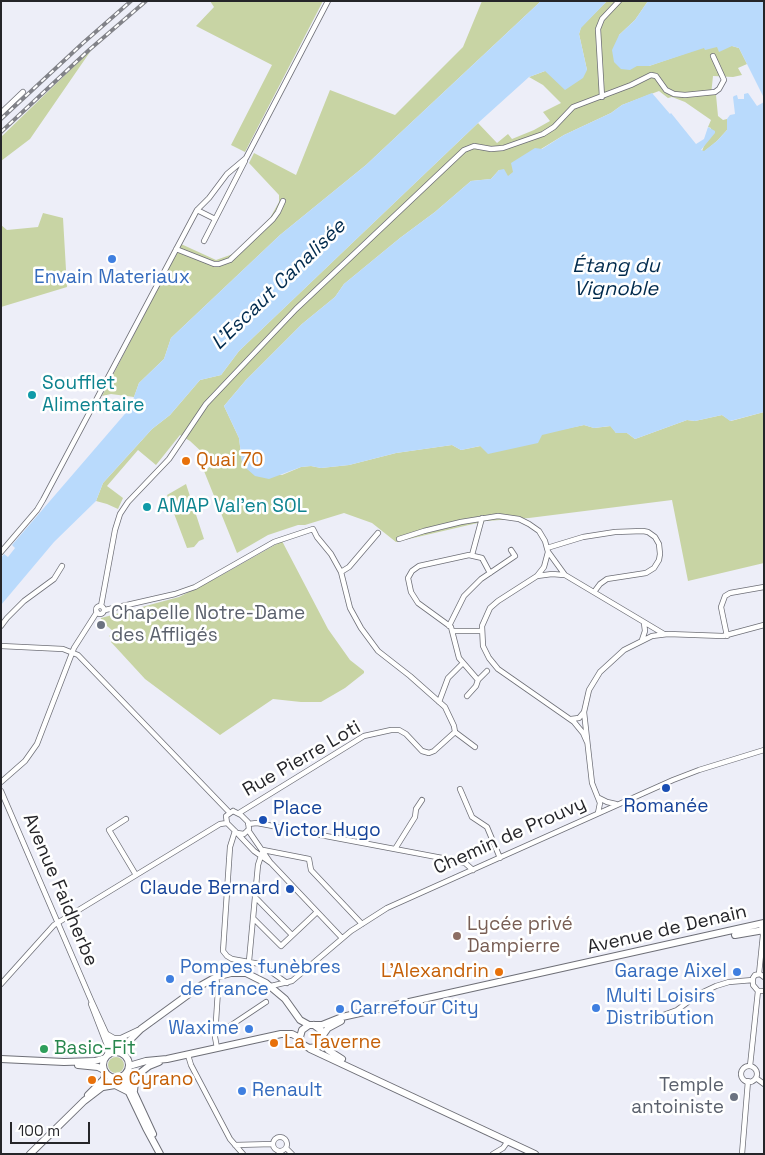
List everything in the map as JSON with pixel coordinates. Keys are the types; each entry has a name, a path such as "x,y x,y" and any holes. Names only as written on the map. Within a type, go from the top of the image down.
{"main road":[{"name":"Avenue de Denain","path":"312,1025 322,1025 342,1016 763,927"},
{"name":"Avenue de Denain","path":"323,1039 330,1027 344,1020 763,927"},
{"path":"1,1059 64,1062 94,1061 106,1057 117,1052 147,1024 200,986 216,977 231,973 246,974 271,986 285,999 300,1020 321,1029 326,1048 340,1058 390,1082 401,1090"},
{"path":"312,1025 302,1030 300,1038 303,1045 535,1154"},
{"path":"132,1093 141,1071 167,1059 284,1034 292,1034 300,1038"},
{"path":"309,1048 317,1048 323,1039"},
{"path":"117,1052 126,1056 128,1080 132,1093 146,1128 160,1154"},
{"path":"30,1154 103,1080 105,1071 103,1064 106,1057"},
{"path":"84,1101 128,1070 146,1061 167,1059"},
{"path":"64,1062 98,1067 124,1082 132,1093"},
{"path":"102,1088 115,1085 132,1093"}],"street":[{"path":"204,241 328,1"},
{"path":"602,97 598,29 601,20 619,1"},
{"path":"1,782 25,761 38,742 72,652 97,612 102,614 115,530 120,514 128,502 169,459 206,404 296,309 464,150 474,146 491,149 503,148 543,134 554,127 573,107 602,97 653,74 666,90 674,94 715,92 720,89 724,80 713,56"},
{"path":"1,113 23,92"},
{"path":"1,552 44,500 197,210 209,198 227,174 246,158"},
{"path":"176,249 217,264 232,259 275,216 283,201"},
{"path":"197,210 215,219"},
{"path":"399,539 433,528 482,518 507,517 526,522 539,532 558,567 565,575 659,632 668,634"},
{"path":"472,555 482,518"},
{"path":"103,608 174,594 189,589 274,542 313,529 317,538 328,550 341,572 354,616 370,641 389,660 408,674 444,707 454,726 455,732 475,747"},
{"path":"548,550 583,536 615,532 643,531 655,537 660,554 654,568 646,573 607,579 594,592"},
{"path":"341,572 350,566 378,533"},
{"path":"478,680 457,653 451,628 464,596 479,581 515,556 511,550"},
{"path":"548,550 546,563 537,576 493,605 485,618 482,631 484,649 496,666 570,719 581,729 587,742"},
{"path":"482,631 451,628 423,608 409,587 409,576 414,568 419,566 472,555 482,558 490,573"},
{"path":"1,626 24,601 54,579 62,566"},
{"path":"537,576 565,575"},
{"path":"727,636 721,607 725,596 730,593 764,587"},
{"path":"642,640 645,631 644,623"},
{"path":"598,813 599,798 593,786 584,712 589,690 600,672 617,656 652,636 668,634 727,636 764,625"},
{"path":"1,646 63,649 83,659 229,812"},
{"path":"439,702 448,678 463,663"},
{"path":"467,696 487,671"},
{"path":"570,719 579,718 584,712"},
{"name":"Rue Pierre Loti","path":"239,813 364,736 399,730 406,734 422,750 429,752 434,751 455,732"},
{"name":"Chemin de Prouvy","path":"271,986 287,983 294,979 342,938 387,908 617,804 693,772 764,750"},
{"path":"460,789 472,817 487,827 500,858"},
{"name":"Avenue Faidherbe","path":"1,791 3,802 91,1000 117,1052"},
{"path":"599,798 609,803 617,804"},
{"path":"395,849 416,817 416,809 422,800"},
{"path":"229,812 239,813 248,824 248,830 252,837 271,863 342,938"},
{"path":"229,812 226,817 227,823 261,856 271,863"},
{"path":"126,819 109,830 136,875"},
{"path":"248,824 257,822 458,861 473,870"},
{"path":"1,984 58,923 220,824 227,823"},
{"path":"236,832 242,834 248,830"},
{"path":"236,832 231,845 222,949 229,958 249,961 266,968 287,983"},
{"path":"249,961 258,865 263,850"},
{"path":"263,850 309,859 311,870 362,924"},
{"path":"255,896 292,935"},
{"path":"253,918 280,946 317,912"},
{"path":"750,1066 758,991 753,985 753,980 754,976 761,975 763,927"},
{"path":"216,977 218,990 216,1048"},
{"path":"655,1018 677,1010 699,994 716,986 731,982 753,980"},
{"path":"758,991 764,991"},
{"name":"Avenue Faidherbe","path":"91,1000 93,1012 108,1048 106,1057"},
{"path":"215,1034 266,1002"},
{"path":"107,1034 114,1038 121,1038 147,1024"},
{"path":"188,1054 192,1067 235,1145 243,1154"},
{"path":"750,1066 756,1070 756,1078 748,1081 743,1079 741,1073 743,1068 750,1066"},
{"path":"756,1078 764,1084"},
{"path":"742,1154 748,1081"},
{"path":"273,1144 277,1137 283,1138 287,1142 286,1148"},
{"path":"493,1154 503,1148 508,1141"},
{"path":"235,1145 273,1144"},
{"path":"273,1144 278,1150 286,1148"},
{"path":"286,1148 292,1154"}],"green space":[{"path":"210,1 323,1 245,152 231,145 272,65 196,26 214,7"},
{"path":"482,1 541,1 366,165 280,235 171,338 164,359 139,383 134,397 111,394 102,396 181,244 216,260 233,254 270,218 279,202 279,195 249,163 254,153 296,175 330,90 395,115 463,47"},
{"path":"607,1 648,1 635,20 619,35 637,66 649,66 704,47 732,46 739,48 747,64 738,68 742,75 733,77 713,76 711,95 716,95 718,116 723,120 727,119 727,130 717,141 705,151 702,151 711,128 708,127 711,120 685,102 672,97 668,98 659,91 622,105 611,113 564,135 541,149 508,177 499,170 491,179 471,181 344,284 335,297 302,324 246,380 224,406 239,438 242,462 247,469 282,475 301,467 321,468 349,465 396,453 452,445 461,450 584,425 594,428 611,426 616,433 627,433 635,439 687,420 695,421 722,415 731,421 764,412 764,563 688,581 672,500 529,518 486,521 396,542 372,523 344,513 268,535 237,553 204,471 211,466 204,454 190,441 180,435 156,465 138,450 107,486 123,498 118,509 96,501 103,483 152,429 170,415 200,380 221,375 239,351 478,123 497,143 508,134 512,139 550,121 543,112 561,103 543,85 529,77 545,71 587,70 579,34 581,27"},
{"path":"92,49 30,139 1,161 1,137"},
{"path":"43,213 63,218 67,287 1,307 1,225 7,230 38,227"},
{"path":"186,484 204,539 199,541 194,547 187,548 167,495"},
{"path":"282,541 328,629 350,660 364,673 345,688 321,702 273,699 220,735 145,679 111,642 112,640 109,636 113,631 101,621 101,618 179,597"},
{"path":"116,1057 124,1065 116,1073 108,1065"}],"water":[{"name":"L'Escaut Canalisée","path":"541,1 607,1 581,28 579,34 587,70 583,78 565,90 545,71 529,77 478,123 239,351 221,375 200,380 170,415 152,429 103,483 96,501 54,542 1,605 1,558 4,554 8,557 15,548 12,545 130,408 139,383 164,359 171,338 280,235 366,165"},
{"path":"648,1 764,1 764,98 739,48 732,46 719,52 717,47 705,50 704,48 649,66 637,66 630,70 621,69 614,62 612,50 619,35 635,20"},
{"name":"Étang du Vignoble","path":"652,93 696,144 704,139 708,127 715,131 701,150 704,151 727,130 727,119 730,115 735,114 734,96 737,95 738,99 744,99 744,94 748,93 757,106 764,102 764,412 730,421 722,415 695,421 687,420 635,439 627,433 616,433 610,426 594,428 584,425 542,435 538,443 488,454 480,446 461,450 452,445 396,453 349,465 321,468 301,467 269,479 255,476 247,469 242,462 239,438 224,406 246,380 302,324 335,297 344,284 471,181 491,179 499,170 504,169 508,176 513,172 511,163 535,148 542,149 564,135 611,113 622,105"}],"railway":[{"path":"1,119 131,1"},
{"path":"1,132 89,50 146,1"}],"place":[{"name":"Envain Materiaux","path":"112,259"},
{"name":"Soufflet Alimentaire","path":"32,395"},
{"name":"Quai 70","path":"186,461"},
{"name":"AMAP Val'en SOL","path":"147,507"},
{"name":"Chapelle Notre-Dame des Affligés","path":"101,625"},
{"name":"Romanée","path":"666,788"},
{"name":"Place Victor Hugo","path":"263,820"},
{"name":"Claude Bernard","path":"290,889"},
{"name":"Lycée privé Dampierre","path":"457,936"},
{"name":"L’Alexandrin","path":"499,972"},
{"name":"Garage Aixel","path":"737,972"},
{"name":"Pompes funèbres de france","path":"170,979"},
{"name":"Multi Loisirs Distribution","path":"596,1008"},
{"name":"Carrefour City","path":"340,1009"},
{"name":"Waxime","path":"249,1029"},
{"name":"La Taverne","path":"274,1043"},
{"name":"Basic-Fit","path":"44,1049"},
{"name":"Le Cyrano","path":"92,1080"},
{"name":"Renault","path":"242,1091"},
{"name":"Temple antoiniste","path":"734,1097"}]}
